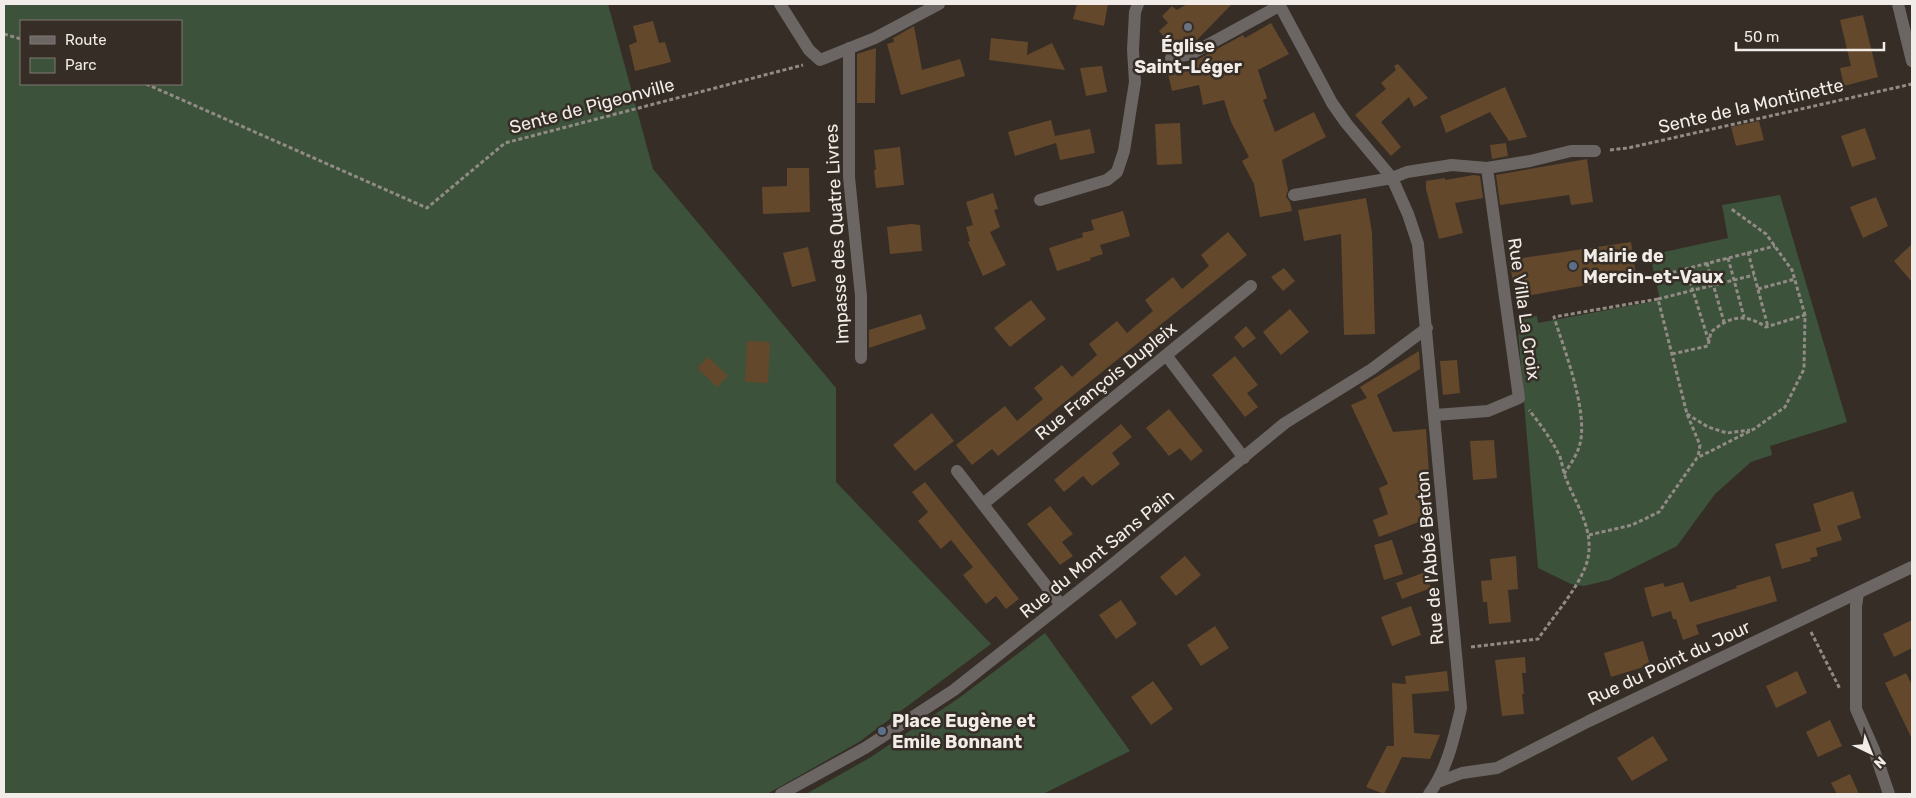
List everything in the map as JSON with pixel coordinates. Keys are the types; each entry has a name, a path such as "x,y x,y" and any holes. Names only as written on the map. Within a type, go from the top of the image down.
{"street":[{"path":"780,4 809,50 820,60 875,38 939,4"},
{"path":"1040,200 1107,180 1117,172 1124,151 1135,82 1133,50 1135,12 1138,4"},
{"path":"1898,4 1912,61"},
{"path":"1171,58 1191,54 1279,5"},
{"name":"Rue de l'Abbé Berton","path":"1279,5 1332,103 1346,123 1392,178 1408,214 1418,244 1461,708 1455,736 1438,782 1429,794"},
{"name":"Impasse des Quatre Livres","path":"850,48 849,177 861,296 861,358"},
{"path":"1294,195 1392,178 1406,172 1452,165 1487,168 1530,161 1571,151 1595,151"},
{"name":"Rue Villa La Croix","path":"1435,415 1488,411 1519,398 1487,168"},
{"name":"Rue François Dupleix","path":"982,504 1251,286"},
{"name":"Rue du Mont Sans Pain","path":"781,794 865,748 954,690 1286,423 1372,369 1427,328"},
{"path":"1166,355 1244,458"},
{"path":"957,471 1062,605"},
{"name":"Rue du Point du Jour","path":"1438,782 1462,773 1497,768 1589,721 1912,567"},
{"path":"1858,592 1856,606 1856,709 1874,750 1889,794"}],"path":[{"path":"4,34 20,39"},
{"name":"Sente de Pigeonville","path":"148,85 427,208 506,143 820,60"},
{"name":"Sente de la Montinette","path":"1595,151 1628,148 1912,84"},
{"path":"1698,458 1754,430 1785,407 1804,369 1805,315 1792,270 1766,234 1730,208"},
{"path":"1666,274 1775,246"},
{"path":"1748,252 1768,326"},
{"path":"1728,258 1744,318"},
{"path":"1707,263 1724,322"},
{"path":"1686,269 1709,342"},
{"path":"1564,474 1579,447 1582,426 1579,402 1554,317 1658,299 1754,275"},
{"path":"1758,289 1795,280"},
{"path":"1589,535 1632,524 1659,512 1698,458 1700,445 1687,414 1658,299"},
{"path":"1672,354 1708,346 1711,332 1724,322 1744,318 1768,326 1805,315"},
{"path":"1456,649 1538,639 1579,580 1588,559 1589,535 1579,506 1564,474 1561,459 1545,430 1519,398"},
{"path":"1687,414 1708,427 1727,433 1754,430"},
{"path":"1804,618 1847,703 1856,709"}],"green space":[{"path":"4,4 608,4 653,169 836,388 836,482 991,644 859,742 767,794 4,794"},
{"path":"1780,195 1847,422 1770,446 1772,455 1751,462 1715,494 1677,546 1609,580 1584,586 1571,584 1538,568 1517,319 1537,316 1538,323 1660,300 1650,255 1728,238 1722,205"},
{"path":"1045,633 1130,751 1043,794 806,794 871,757 959,698"}],"building":[{"path":"1077,4 1108,4 1104,26 1073,19"},
{"name":"Église Saint-Léger","path":"1187,4 1232,4 1194,43 1175,49 1159,31 1168,23 1162,16 1172,6 1177,10"},
{"path":"1863,15 1878,77 1844,86 1840,68 1851,66 1840,20"},
{"path":"653,21 659,43 665,42 671,62 635,71 629,45 637,42 633,26"},
{"path":"1271,23 1289,54 1258,70 1267,98 1263,100 1275,132 1314,112 1326,137 1282,160 1288,190 1286,197 1290,202 1292,211 1260,217 1254,184 1242,161 1249,157 1231,122 1224,100 1203,105 1199,85 1172,91 1167,70 1189,64 1243,35 1245,38"},
{"path":"914,26 922,70 960,59 965,76 901,95 887,44 894,42 893,38"},
{"path":"991,38 1028,42 1027,55 1052,43 1065,70 989,60"},
{"path":"876,48 875,103 857,103 857,54"},
{"path":"1398,64 1428,98 1414,107 1409,97 1381,122 1401,147 1391,156 1355,115 1386,89 1381,83 1396,70 1394,66"},
{"path":"1102,66 1107,92 1086,96 1080,68"},
{"path":"1505,87 1527,137 1509,141 1490,112 1446,133 1440,116"},
{"path":"1051,120 1055,136 1090,129 1095,153 1060,160 1056,143 1015,156 1008,132"},
{"path":"1759,121 1764,140 1736,146 1731,127"},
{"path":"1180,123 1182,164 1157,165 1155,124"},
{"path":"1865,128 1876,159 1852,167 1841,136"},
{"path":"1506,143 1508,156 1492,159 1490,145"},
{"path":"900,147 904,185 876,188 874,150"},
{"path":"1587,159 1593,202 1571,205 1569,195 1500,205 1496,175"},
{"path":"787,168 809,168 810,212 763,214 762,187 787,186"},
{"path":"1474,175 1480,176 1483,198 1455,203 1463,233 1439,239 1426,189 1426,181"},
{"path":"993,193 998,209 994,210 1000,227 990,232 1006,265 983,276 968,242 970,241 966,227 973,225 966,202"},
{"path":"1876,197 1888,226 1863,238 1850,207"},
{"path":"1366,198 1372,232 1375,334 1344,335 1341,234 1304,241 1298,210"},
{"path":"1123,211 1130,236 1100,245 1103,254 1057,271 1049,248 1083,237 1082,233 1094,230 1091,220"},
{"path":"911,224 920,225 922,251 890,254 887,227"},
{"path":"1228,232 1247,255 998,456 992,449 972,465 956,445 1005,406 1017,421 1043,399 1034,388 1062,365 1072,377 1097,355 1089,344 1117,321 1127,333 1153,311 1145,300 1173,277 1182,289 1209,266 1201,255"},
{"name":"Mairie de Mercin-et-Vaux","path":"1631,242 1636,276 1516,298 1509,260"},
{"path":"1912,244 1912,282 1894,261"},
{"path":"808,247 816,281 792,287 783,253"},
{"path":"1284,268 1295,281 1283,291 1271,277"},
{"path":"1031,300 1046,319 1010,347 994,328"},
{"path":"1290,309 1309,332 1281,355 1263,332"},
{"path":"921,314 926,329 869,348 869,330"},
{"path":"1246,326 1256,338 1243,348 1234,337"},
{"path":"747,341 770,342 768,383 745,382"},
{"path":"1419,351 1420,369 1377,395 1393,432 1426,429 1432,517 1379,537 1373,520 1388,514 1379,488 1388,484 1351,405 1367,398 1360,387"},
{"path":"1235,356 1258,385 1247,393 1258,407 1245,417 1212,375"},
{"path":"708,357 728,376 717,387 697,368"},
{"path":"1457,360 1460,393 1443,395 1440,361"},
{"path":"1169,409 1203,451 1191,461 1180,448 1169,456 1146,428"},
{"path":"932,413 954,441 915,471 893,445"},
{"path":"1121,424 1132,437 1112,453 1120,464 1092,486 1083,476 1064,492 1054,480"},
{"path":"1494,440 1497,478 1473,480 1470,441"},
{"path":"925,482 1019,599 1006,609 996,596 986,604 963,575 973,567 951,540 941,549 918,521 928,512 912,492"},
{"path":"1853,491 1861,518 1837,526 1842,540 1816,548 1818,556 1810,558 1811,561 1782,569 1775,544 1821,531 1813,504"},
{"path":"1050,506 1073,534 1062,542 1073,556 1060,565 1027,524"},
{"path":"1392,540 1403,574 1384,580 1374,545"},
{"path":"1185,556 1201,575 1176,596 1160,577"},
{"path":"1516,556 1518,589 1508,590 1511,622 1489,624 1487,602 1483,602 1481,581 1492,580 1490,559"},
{"path":"1425,572 1431,588 1402,599 1396,583"},
{"path":"1770,576 1777,601 1696,625 1699,634 1683,640 1676,619 1673,619 1671,611 1652,617 1644,588 1663,583 1665,587 1683,582 1690,602"},
{"path":"1121,600 1137,624 1116,639 1099,615"},
{"path":"1411,606 1421,635 1392,646 1381,617"},
{"path":"1912,620 1912,648 1894,657 1883,634"},
{"path":"1215,626 1229,648 1201,666 1187,645"},
{"path":"1643,641 1650,665 1611,677 1604,653"},
{"path":"1525,657 1526,673 1522,673 1524,714 1502,716 1495,660"},
{"path":"1447,671 1449,691 1412,694 1414,733 1440,735 1430,759 1402,757 1384,794 1366,787 1387,746 1394,746 1392,683 1406,684 1405,676"},
{"path":"1797,671 1807,693 1776,708 1766,686"},
{"path":"1906,673 1912,685 1912,739 1885,683"},
{"path":"1153,681 1173,709 1151,725 1131,697"},
{"path":"1830,720 1842,746 1818,757 1806,732"},
{"path":"1653,736 1668,760 1632,781 1617,758"},
{"path":"1850,774 1859,794 1837,794 1831,783"}],"place":[{"name":"Église Saint-Léger","path":"1188,27"},
{"name":"Mairie de Mercin-et-Vaux","path":"1573,266"},
{"name":"Place Eugène et Emile Bonnant","path":"882,731"}]}
